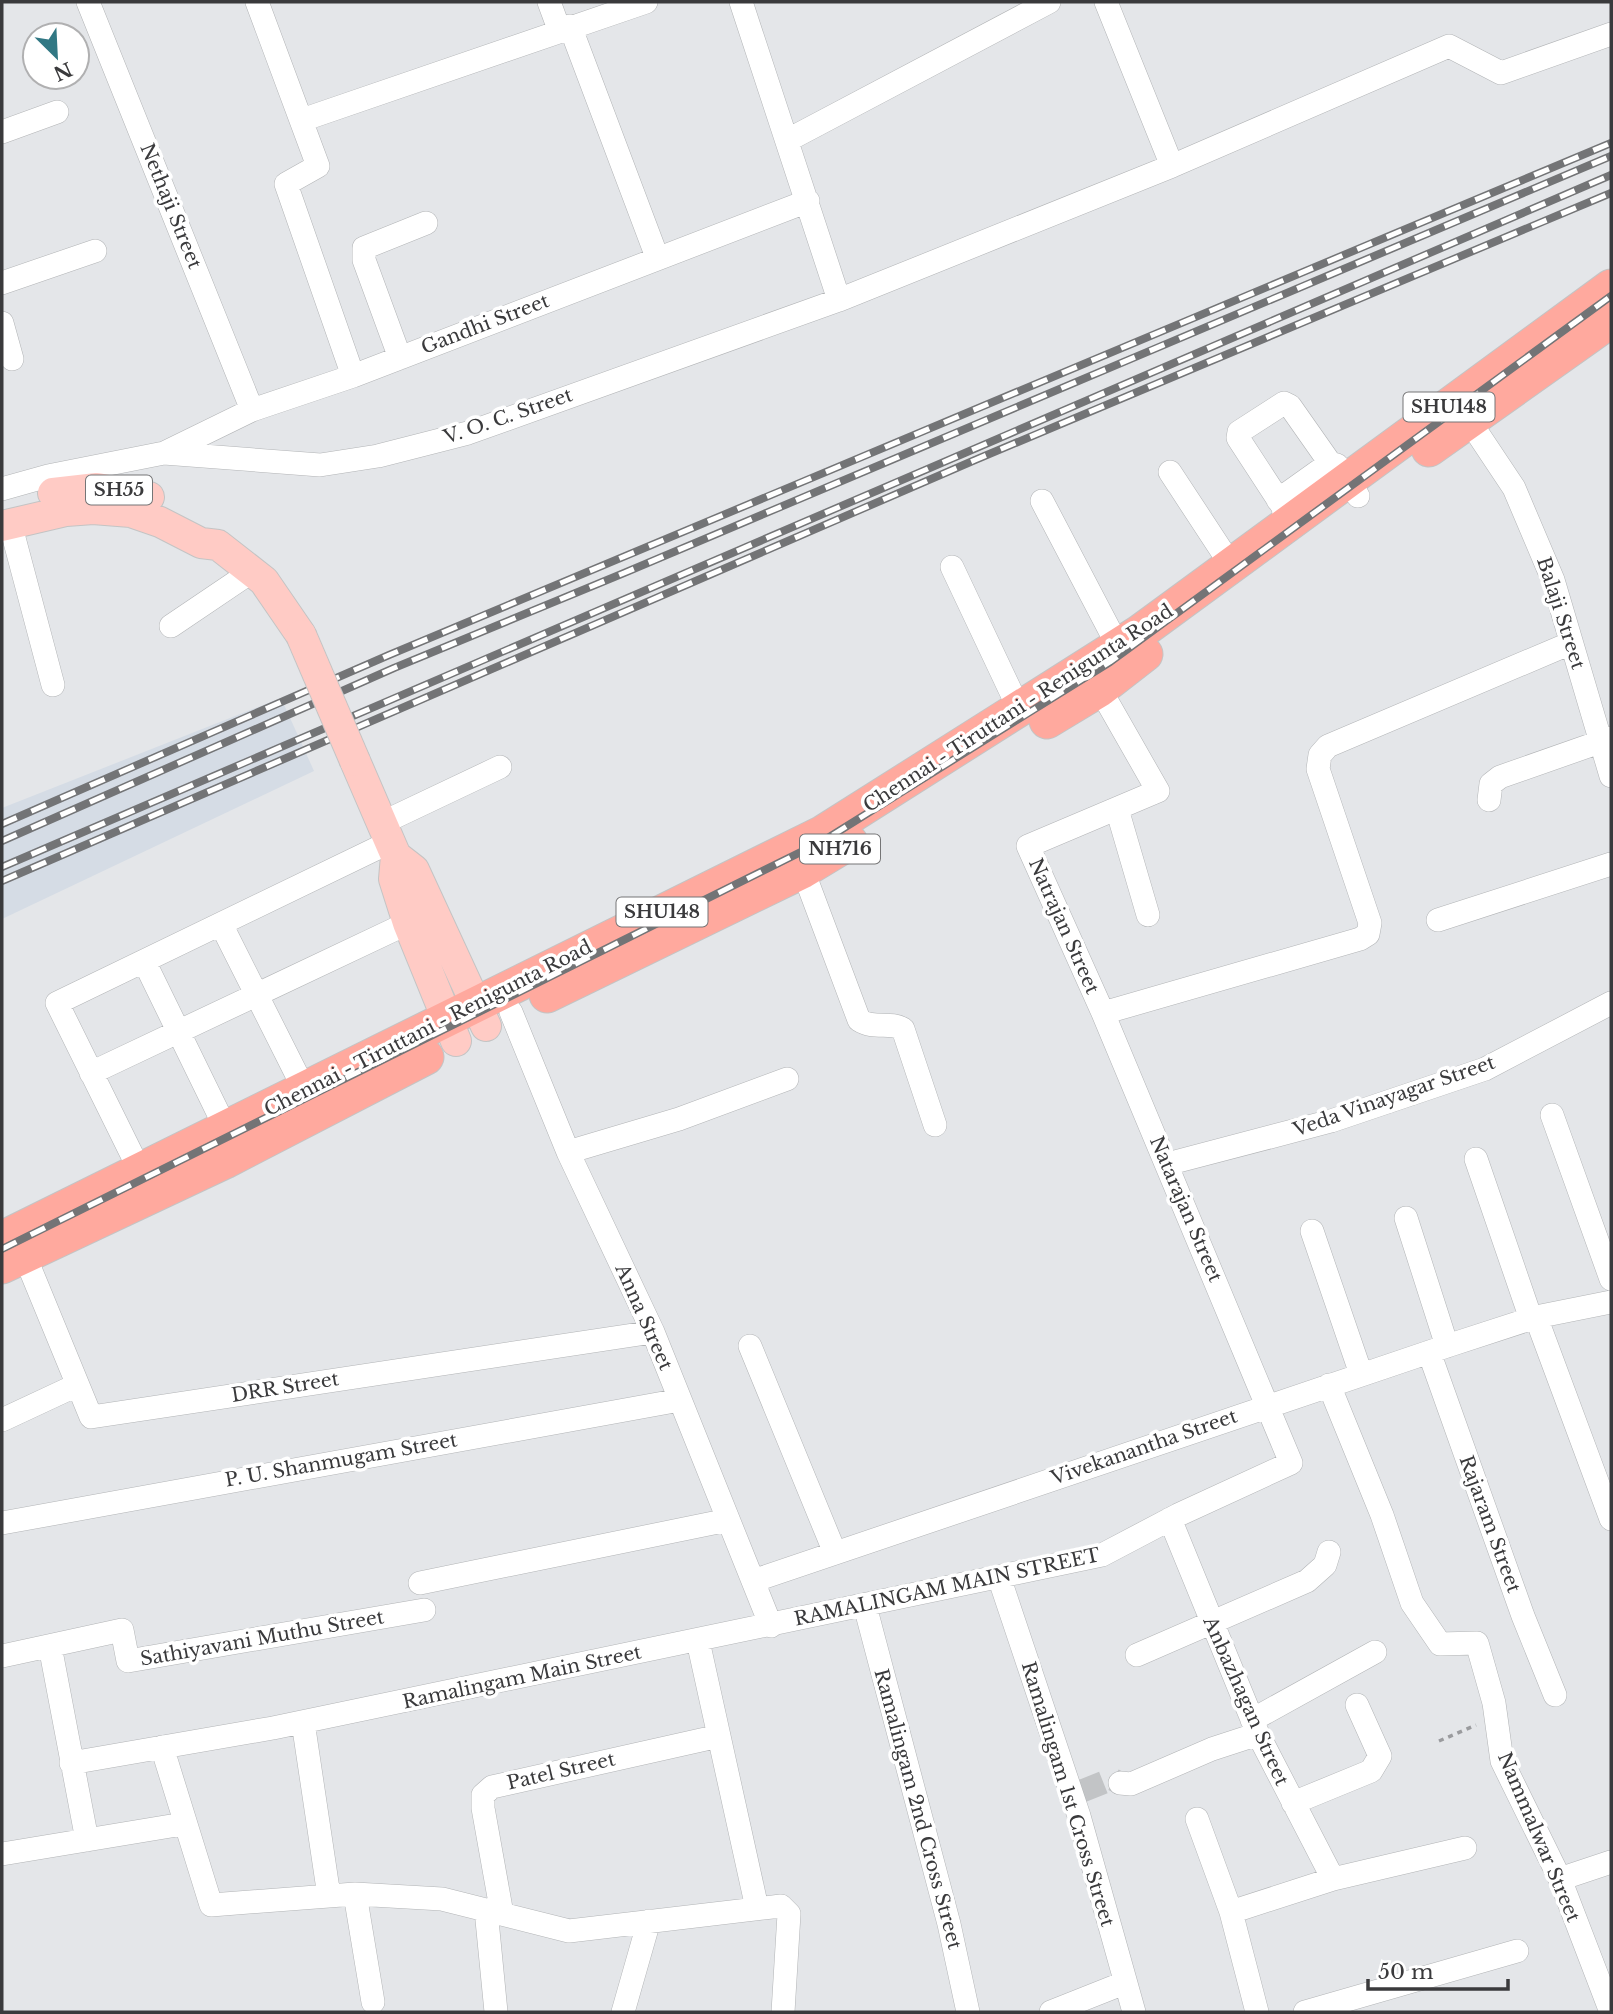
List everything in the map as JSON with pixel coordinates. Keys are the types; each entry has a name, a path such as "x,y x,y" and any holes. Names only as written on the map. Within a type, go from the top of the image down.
{"highway":[{"name":"Chennai - Tiruttani - Renigunta Road","path":"9,1253 289,1108 475,1021 798,859 1094,678 1346,480 1611,287"},
{"name":"Chennai - Tiruttani - Renigunta Road","path":"798,859 823,833 1020,711 1094,678 1118,646 1231,565 1282,512 1470,422 1506,393 1611,320"},
{"name":"Chennai - Tiruttani - Renigunta Road","path":"9,1253 139,1169 226,1129 289,1108"}],"main road":[{"name":"SH55","path":"5,518 61,491 97,488 135,492 167,502 212,528 218,545 251,572"},
{"path":"251,572 264,581 301,635 389,841 394,879 408,923 475,1021"},
{"path":"389,841 414,870 475,1021"}],"street":[{"name":"Nethaji Street","path":"88,2 252,410"},
{"path":"257,2 318,166 286,184 353,376"},
{"path":"549,2 564,27 657,257"},
{"path":"302,120 564,27 646,2"},
{"path":"741,2 839,300"},
{"path":"788,141 1049,2"},
{"path":"1111,4 1172,166"},
{"name":"V. O. C. Street","path":"164,453 320,465 378,456 468,433 839,300 1172,166 1449,46 1502,73 1611,34"},
{"path":"2,132 57,112"},
{"name":"Gandhi Street","path":"164,453 252,410 353,376 808,201"},
{"path":"400,358 364,260 364,248 426,223"},
{"path":"2,283 95,251"},
{"path":"2,323 12,359"},
{"path":"1282,512 1238,438 1239,432 1284,403 1290,406 1346,480"},
{"name":"Balaji Street","path":"1470,422 1514,488 1553,580 1571,643 1606,740 1611,776"},
{"path":"2,489 48,476 164,453"},
{"path":"1170,472 1231,565"},
{"path":"1042,501 1118,646"},
{"path":"5,518 54,685"},
{"path":"952,567 1020,711"},
{"path":"172,626 251,572"},
{"path":"1103,1013 1360,940 1368,934 1370,923 1318,769 1320,755 1328,746 1571,643"},
{"name":"Natrajan Street","path":"1094,678 1158,792 1028,846 1103,1013"},
{"path":"1489,800 1491,784 1500,776 1606,740"},
{"path":"139,1169 57,1003 222,926 389,841 500,767"},
{"path":"1116,809 1148,915"},
{"path":"798,859 859,1020 867,1025 897,1025 903,1030 935,1125"},
{"path":"1438,920 1611,864"},
{"path":"91,1073 408,923"},
{"path":"222,926 258,994 289,1108"},
{"path":"145,963 226,1129"},
{"name":"Veda Vinayagar Street","path":"1167,1164 1331,1121 1485,1069 1611,1003"},
{"name":"Natarajan Street","path":"1103,1013 1268,1404"},
{"name":"Anna Street","path":"475,1021 568,1152 653,1332 771,1626"},
{"path":"568,1152 679,1119 787,1079"},
{"path":"1552,1115 1611,1279"},
{"path":"1476,1159 1611,1519"},
{"name":"Rajaram Street","path":"1406,1218 1438,1349 1523,1616 1555,1695"},
{"path":"1312,1231 1362,1374"},
{"name":"DRR Street","path":"9,1253 91,1417 653,1332"},
{"name":"Vivekanantha Street","path":"753,1581 1268,1404 1534,1318 1611,1302"},
{"path":"750,1346 835,1553"},
{"path":"2,1420 77,1385"},
{"name":"Nammalwar Street","path":"1329,1385 1382,1515 1412,1603 1440,1644 1477,1643 1493,1703 1502,1761 1560,1879 1611,2012"},
{"name":"P. U. Shanmugam Street","path":"2,1523 241,1477 680,1400"},
{"name":"RAMALINGAM MAIN STREET","path":"771,1626 1102,1555 1170,1518 1292,1463 1268,1404"},
{"name":"Anbazhagan Street","path":"1170,1518 1210,1623 1255,1727 1332,1879"},
{"path":"420,1583 728,1520"},
{"path":"1137,1655 1307,1581 1325,1565 1329,1552"},
{"name":"Ramalingam 1st Cross Street","path":"999,1577 1077,1794 1124,1983 1134,2012"},
{"name":"Ramalingam 2nd Cross Street","path":"865,1606 950,1924 968,2012"},
{"name":"Sathiyavani Muthu Street","path":"2,1656 122,1630 128,1661 424,1610"},
{"name":"Ramalingam Main Street","path":"162,1747 274,1728 771,1626"},
{"path":"698,1641 757,1908"},
{"path":"50,1646 87,1840"},
{"path":"1120,1783 1139,1781 1255,1727 1375,1652"},
{"path":"1293,1803 1371,1771 1377,1764 1380,1756 1357,1705"},
{"path":"303,1721 329,1896"},
{"name":"Patel Street","path":"494,1912 483,1808 483,1795 492,1787 719,1736"},
{"path":"71,1763 162,1747 183,1824 211,1905 355,1894 442,1899 569,1931 757,1908 787,1909 789,1914 783,2012"},
{"path":"1196,1819 1231,1912 1257,2012"},
{"path":"2,1854 183,1824"},
{"path":"1231,1912 1332,1879 1465,1847"},
{"path":"1560,1879 1611,1862"},
{"path":"355,1894 373,2002"},
{"path":"494,1912 496,2012"},
{"path":"622,2012 649,1921"},
{"path":"1305,2012 1517,1951"},
{"path":"1052,2012 1124,1983"}],"path":[{"path":"1439,1741 1494,1718"}],"shaded area":[{"path":"281,698 314,771 2,919 2,808"}],"tunnel":[{"path":"1082,1791 1112,1779 1120,1783"}],"railway":[{"path":"2,824 389,655 1611,143"},
{"path":"2,841 394,668 1611,156"},
{"path":"2,867 1611,175"},
{"path":"2,881 975,460 1611,193"},
{"path":"2,1249 823,841 1110,662 1611,296"}]}
